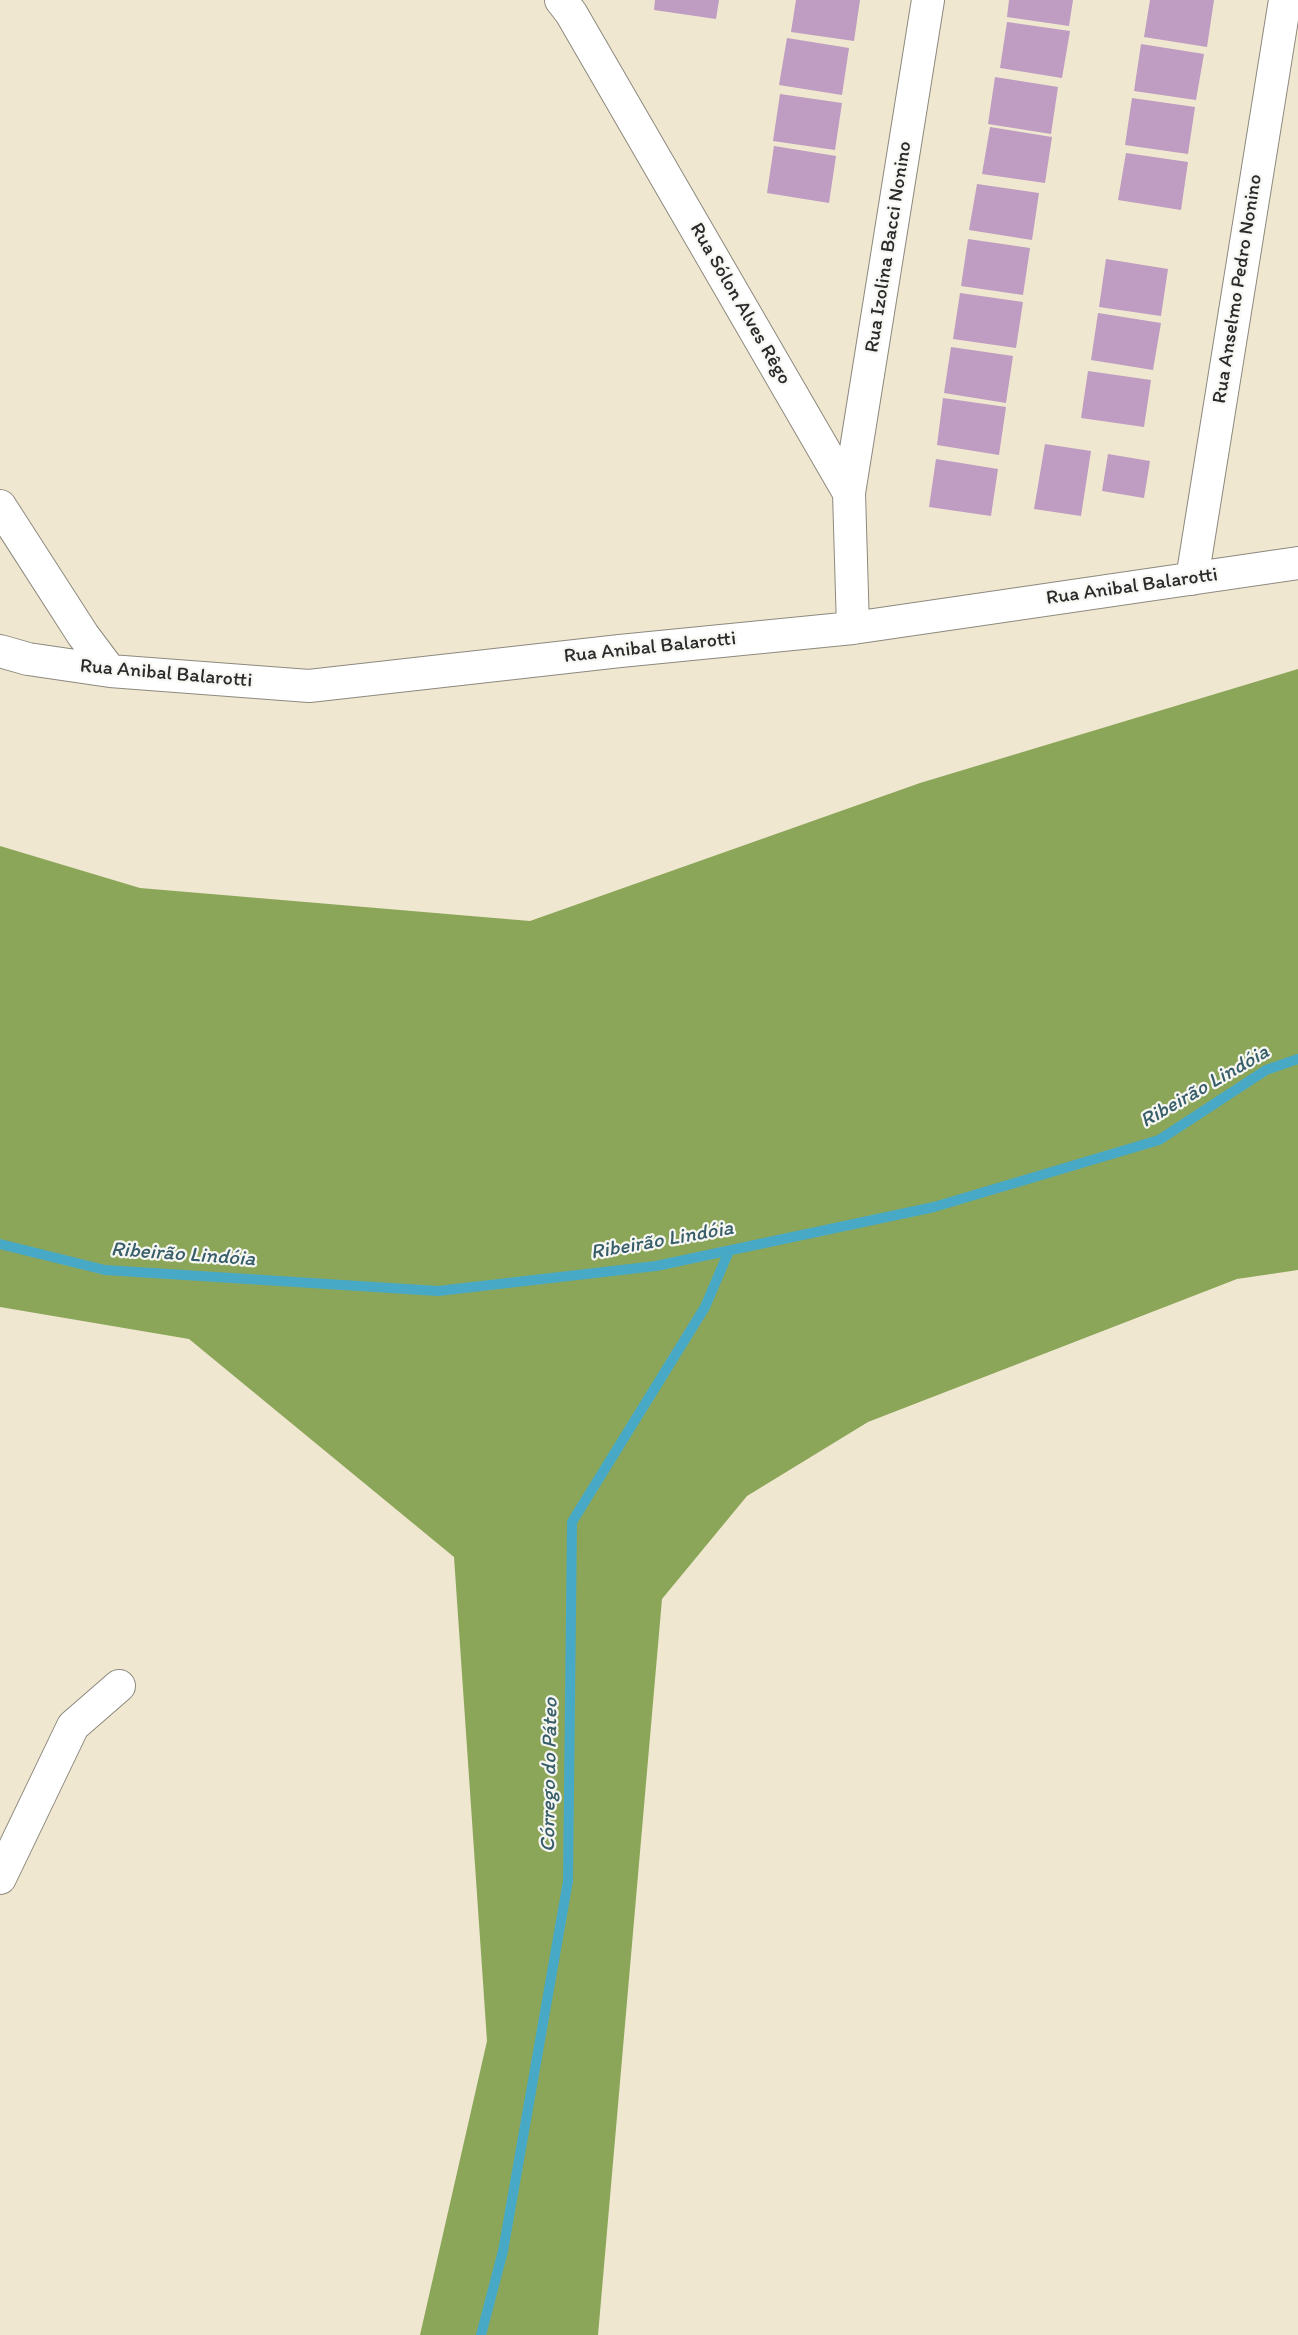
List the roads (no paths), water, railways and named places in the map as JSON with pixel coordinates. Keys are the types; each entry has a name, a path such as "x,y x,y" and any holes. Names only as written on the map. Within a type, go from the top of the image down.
{"street":[{"name":"Rua Izolina Bacci Nonino","path":"849,493 928,0"},
{"name":"Rua Anselmo Pedro Nonino","path":"1192,579 1285,0"},
{"name":"Rua Sólon Alves Rêgo","path":"568,4 849,493 853,628"},
{"path":"0,506 83,635 110,671"},
{"name":"Rua Anibal Balarotti","path":"0,651 28,658 110,671 309,686 620,651 853,628 1298,563"},
{"path":"0,1878 73,1726 119,1686"}],"waterway":[{"name":"Ribeirão Lindóia","path":"0,1244 105,1270 438,1291 656,1266 934,1207 1159,1140 1266,1070 1298,1059"},
{"name":"Córrego do Páteo","path":"481,2335 503,2251 568,1881 572,1522 705,1307 729,1251"}]}
